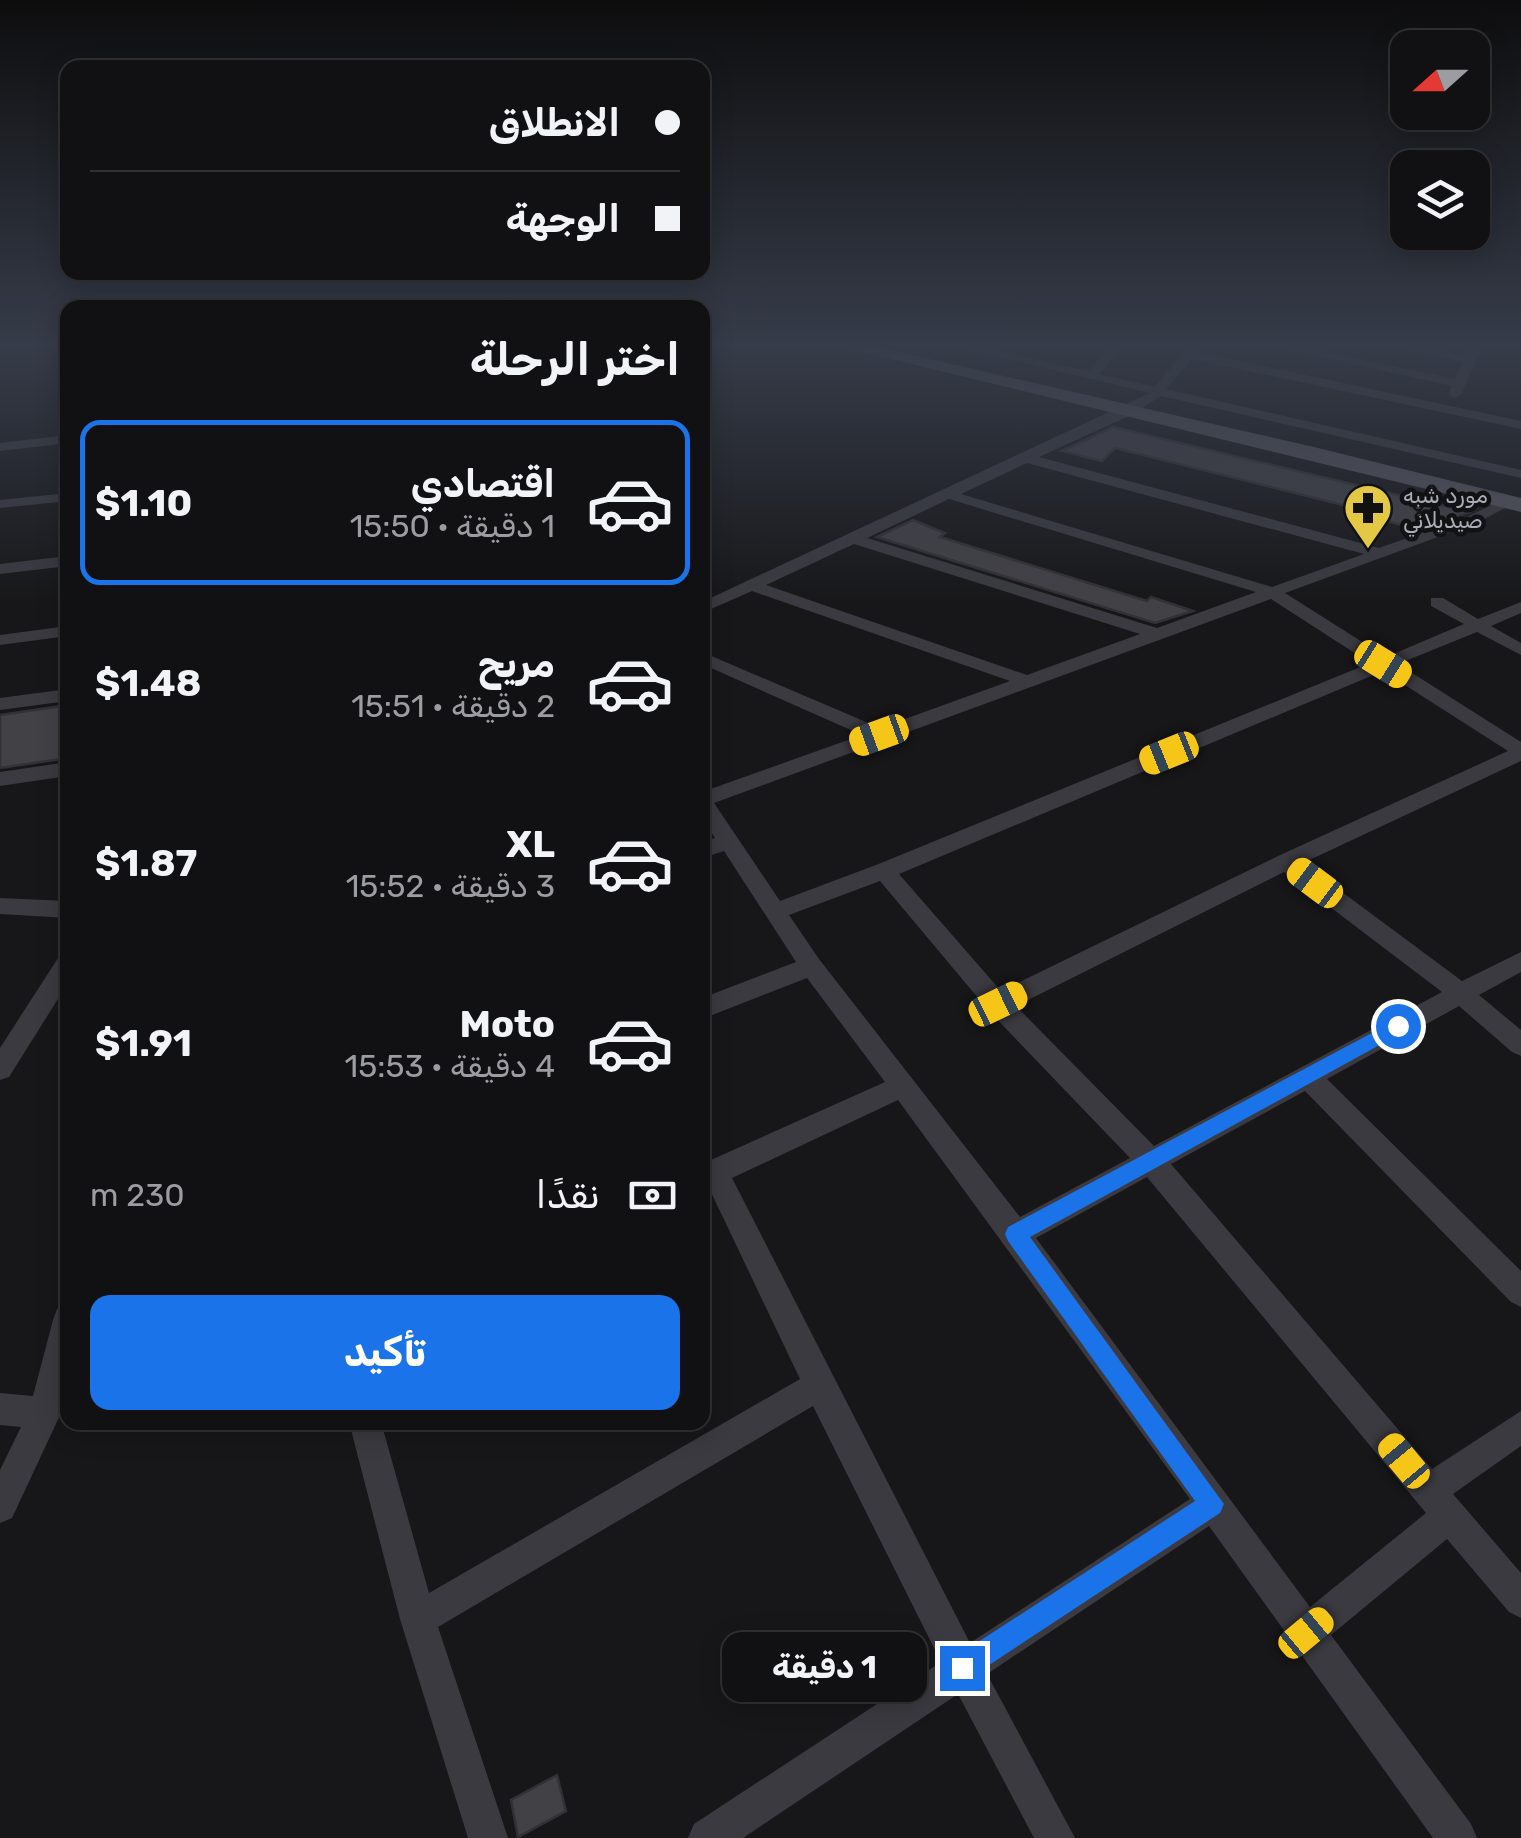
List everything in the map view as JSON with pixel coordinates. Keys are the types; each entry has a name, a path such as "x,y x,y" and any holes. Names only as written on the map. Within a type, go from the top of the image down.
{"main road":[{"path":"1221,433 1515,504"},
{"path":"1326,433 1521,477"}],"street":[{"path":"710,602 1082,433"},
{"path":"0,446 60,440"},
{"path":"1028,458 1380,553"},
{"path":"950,494 1272,592 1521,752"},
{"path":"0,504 60,497"},
{"path":"710,798 1515,504"},
{"path":"856,539 1157,634"},
{"path":"0,569 60,562"},
{"path":"751,585 1026,681"},
{"path":"1437,602 1521,650"},
{"path":"778,910 884,871 1521,607"},
{"path":"0,640 60,632"},
{"path":"710,661 879,735"},
{"path":"0,704 60,696"},
{"path":"998,1004 1521,752"},
{"path":"0,779 60,770"},
{"path":"716,845 778,910 811,966 1016,1234 1457,1838"},
{"path":"1286,862 1459,992 1521,1045"},
{"path":"884,871 998,1004 1150,1160 1521,1600"},
{"path":"0,906 60,910"},
{"path":"1016,1234 1521,961"},
{"path":"710,1006 811,966"},
{"path":"0,1069 60,975"},
{"path":"1308,1077 1521,1292"},
{"path":"710,1174 902,1086"},
{"path":"710,1179 962,1668 1055,1838"},
{"path":"0,1506 45,1413 60,1352"},
{"path":"418,1619 817,1386"},
{"path":"0,1409 45,1413"},
{"path":"1306,1633 1521,1426"},
{"path":"367,1430 418,1619 488,1838"},
{"path":"708,1838 1212,1504"}],"building":[{"path":"1101,433 1137,433 1469,512 1419,530 1358,513 1359,509 1115,448 1102,461 1062,451"},
{"path":"913,520 945,533 940,537 1147,601 1151,597 1193,611 1155,623 877,537"},
{"path":"60,706 60,759 0,768 0,715"},
{"path":"557,1775 566,1811 518,1837 511,1800"}],"place":[{"name":"مورد شبه صيديلاني","path":"1368,550"}],"route":[{"path":"962,1668 1212,1504 1016,1234 1398,1026"}]}
